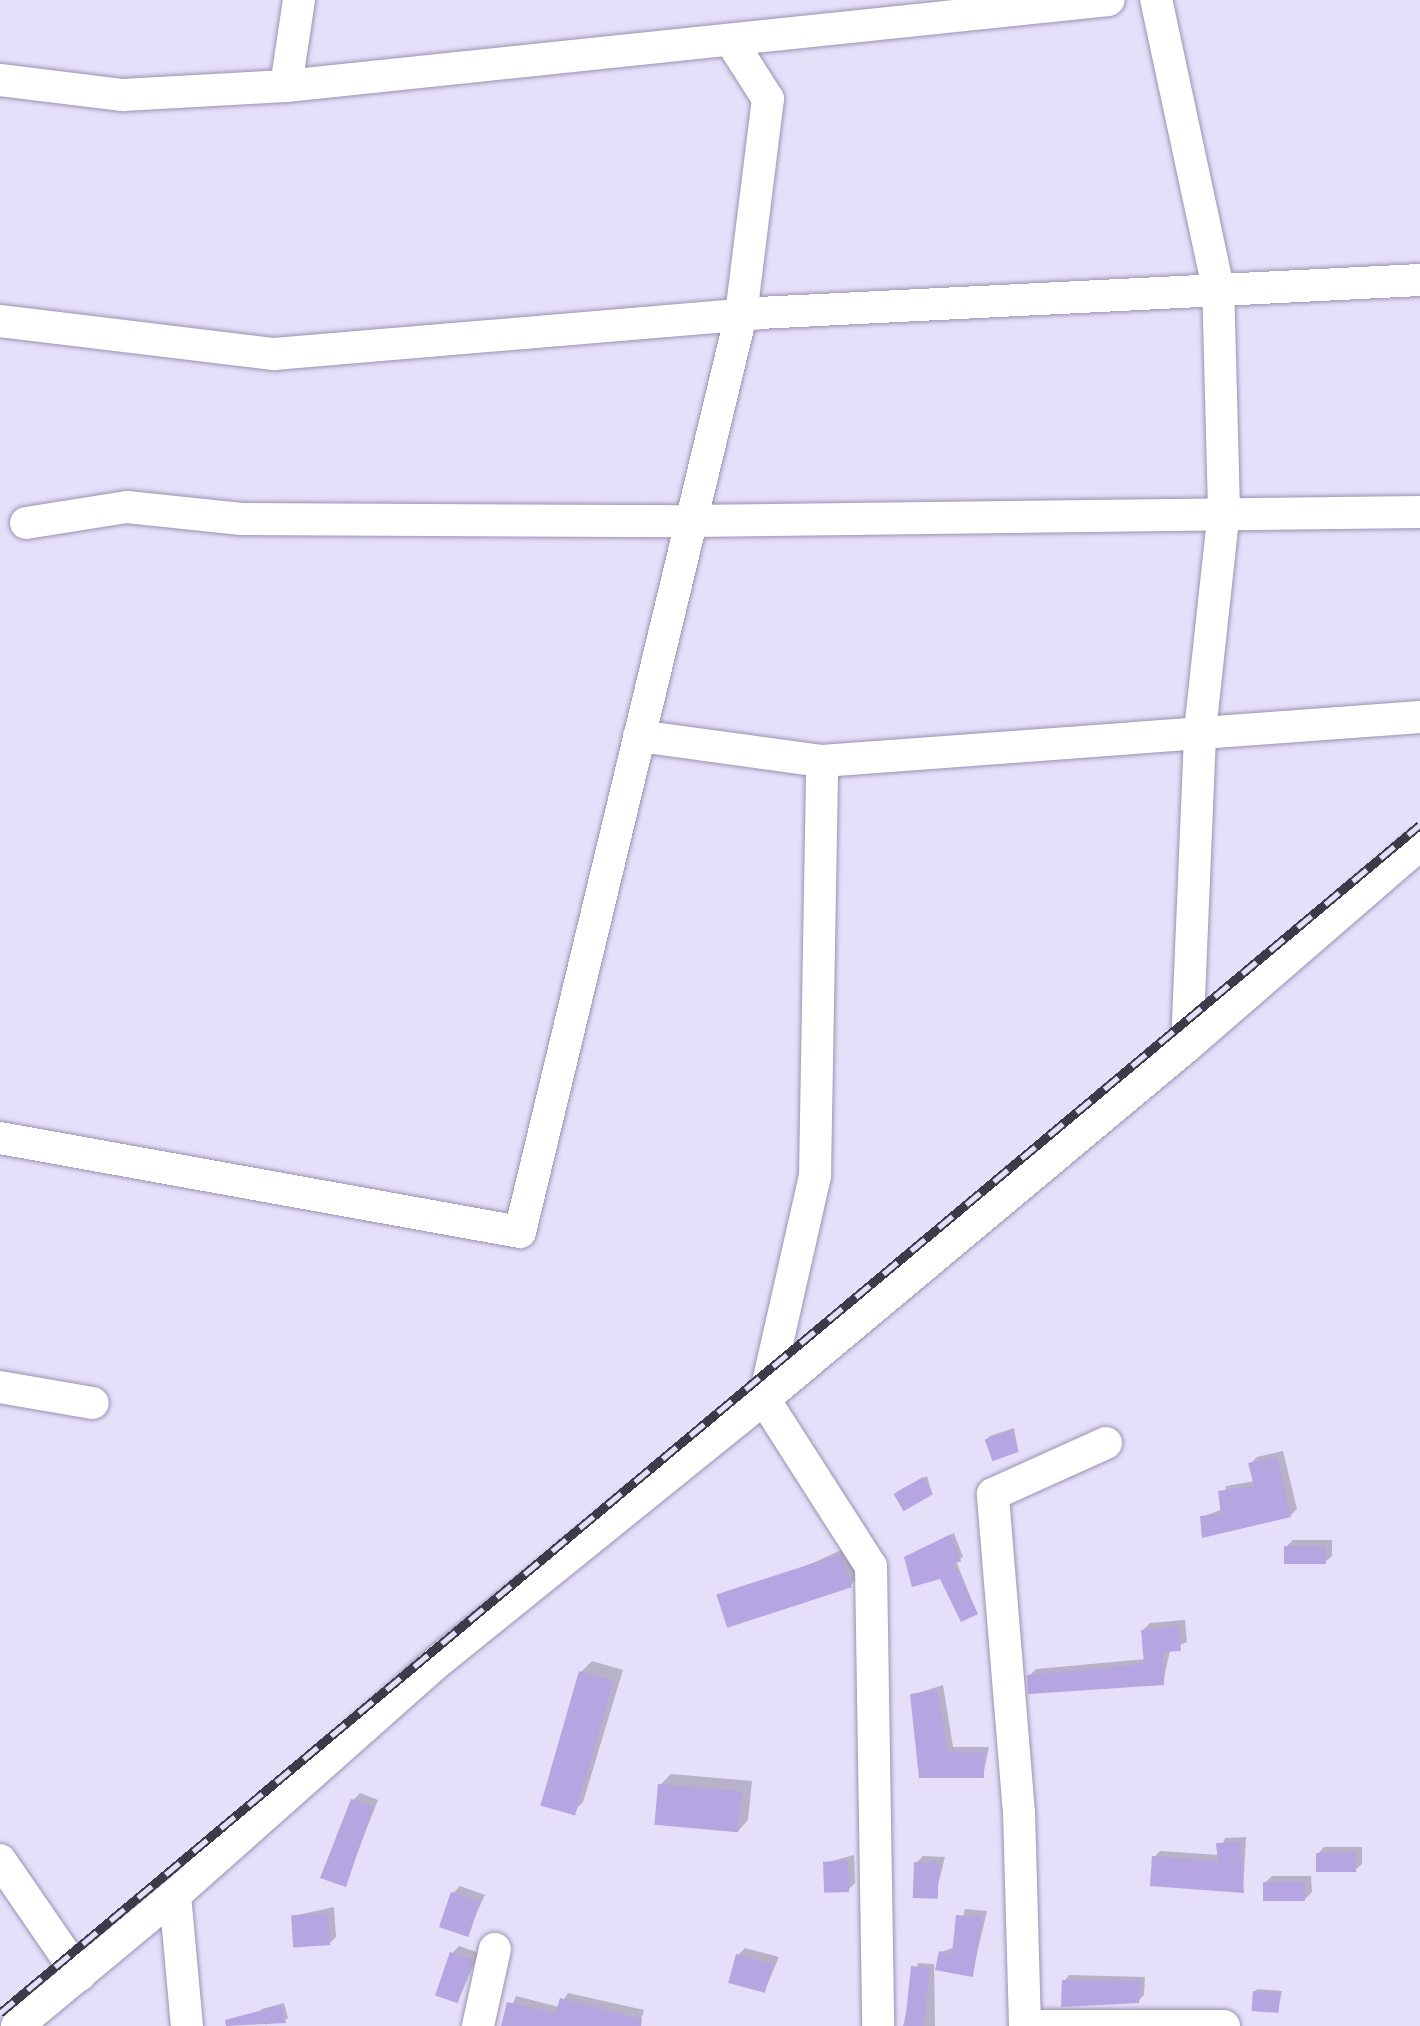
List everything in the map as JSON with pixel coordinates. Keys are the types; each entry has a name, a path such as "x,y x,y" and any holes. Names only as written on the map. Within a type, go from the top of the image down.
{"street":[{"path":"286,86 299,0"},
{"path":"0,80 123,95 286,86 733,44 1109,0"},
{"path":"1156,0 1218,288 1224,510 1200,731 1187,1046"},
{"path":"0,1138 520,1232 741,315 768,99 733,44"},
{"path":"0,321 274,354 741,315 1218,288 1420,280"},
{"path":"26,523 127,507 241,519 691,521 1224,510 1420,512"},
{"path":"639,736 822,761 1420,717"},
{"path":"822,761 815,1176 764,1399 871,1566 878,2026"},
{"path":"17,2026 175,1895 440,1660 764,1399 1187,1046 1420,844"},
{"path":"0,1387 93,1403"},
{"path":"1106,1443 993,1494 1019,1813 1025,2026 1224,2026"},
{"path":"0,1860 79,1975"},
{"path":"175,1895 187,2026"},
{"path":"478,2026 495,1949"}],"building":[{"path":"1011,1430 1019,1452 993,1461 985,1440"},
{"path":"1277,1457 1291,1517 1202,1538 1200,1516 1221,1514 1218,1491 1254,1486 1248,1463"},
{"path":"923,1477 933,1494 904,1511 894,1494"},
{"path":"951,1534 961,1561 954,1564 978,1614 961,1622 940,1579 912,1587 904,1557"},
{"path":"1284,1546 1326,1546 1326,1564 1284,1564"},
{"path":"841,1554 852,1587 727,1628 716,1594"},
{"path":"1179,1626 1181,1651 1163,1652 1164,1685 1028,1694 1027,1675 1144,1664 1141,1630"},
{"path":"579,1671 614,1681 575,1815 540,1806"},
{"path":"937,1690 948,1752 984,1752 984,1778 919,1778 910,1694"},
{"path":"658,1784 742,1791 738,1832 654,1825"},
{"path":"351,1799 373,1807 346,1887 320,1878"},
{"path":"1240,1842 1244,1893 1150,1886 1152,1856 1218,1861 1216,1843"},
{"path":"1316,1853 1356,1853 1356,1872 1316,1872"},
{"path":"848,1861 849,1892 824,1893 823,1862"},
{"path":"914,1862 939,1863 938,1899 913,1898"},
{"path":"1263,1882 1305,1882 1305,1901 1263,1901"},
{"path":"451,1892 480,1902 468,1937 439,1927"},
{"path":"328,1913 330,1945 293,1948 291,1916"},
{"path":"956,1915 982,1917 973,1977 935,1970 939,1951 952,1954"},
{"path":"450,1952 473,1960 458,2003 435,1995"},
{"path":"736,1954 773,1964 765,1993 728,1983"},
{"path":"911,1966 930,1968 924,2026 905,2026"},
{"path":"1062,1980 1141,1981 1139,2003 1061,2007"},
{"path":"1253,1991 1280,1993 1279,2013 1252,2011"},
{"path":"560,1998 642,2019 641,2026 501,2026 507,2002 556,2013"},
{"path":"281,2005 286,2023 226,2026 225,2020"}],"railway":[{"path":"0,2013 1420,825"}]}
